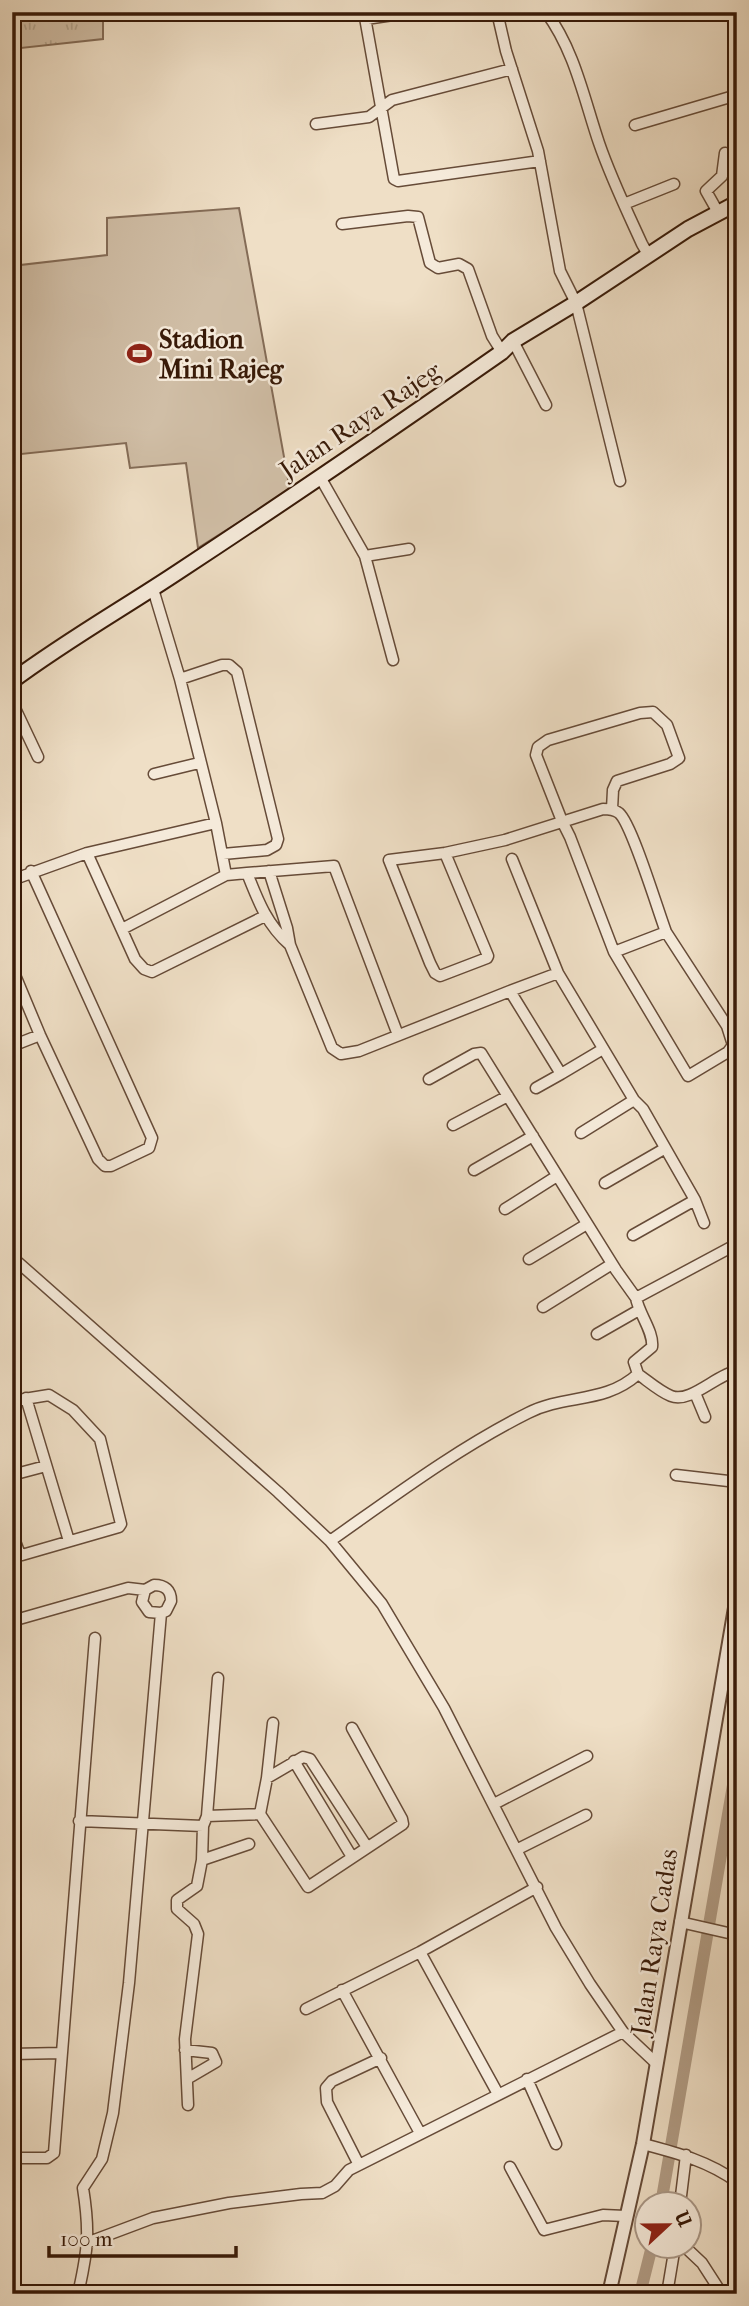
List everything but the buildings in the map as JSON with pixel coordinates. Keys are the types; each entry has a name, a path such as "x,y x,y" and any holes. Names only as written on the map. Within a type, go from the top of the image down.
{"main road":[{"name":"Jalan Raya Rajeg","path":"12,681 59,646 153,589 320,477 502,352 513,341 688,229 737,203"}],"street":[{"path":"413,12 365,15 392,176 398,181 540,161"},
{"path":"497,12 540,161 560,271 576,303 620,481"},
{"path":"546,12 562,35 584,91 600,144 649,256"},
{"path":"316,124 369,117 392,100 512,69"},
{"path":"635,125 737,95"},
{"path":"719,214 706,191 722,176 725,153"},
{"path":"624,204 674,184"},
{"path":"342,223 418,217 430,263 438,268 459,264 468,269 492,336 502,352"},
{"path":"513,341 546,405"},
{"path":"320,477 365,556 393,660"},
{"path":"365,556 409,549"},
{"path":"153,589 180,679 226,875"},
{"path":"180,679 222,665 229,665 237,672 278,839 276,845 267,850 223,854"},
{"path":"12,702 38,757"},
{"path":"445,853 488,956 440,976 435,973 430,963 389,860 445,853 505,840 562,821 603,809 612,809 619,813 632,836 666,932 727,1026 735,1045 688,1076 614,951 570,837 562,821 536,755 538,747 548,740 640,713 653,712 667,725 678,758 670,764 617,781 613,790 612,809"},
{"path":"154,774 199,763"},
{"path":"12,880 87,853 216,824"},
{"path":"87,853 135,959 144,969 152,972 265,916"},
{"path":"512,859 558,972 634,1100 643,1109 695,1200 704,1223"},
{"path":"122,929 226,875 334,866 398,1035"},
{"path":"12,968 40,1035 101,1163 111,1166 149,1148 152,1138 31,871"},
{"path":"269,871 290,945 332,1048 341,1054 352,1054 558,972"},
{"path":"247,873 265,916 276,933 290,945"},
{"path":"614,951 666,932"},
{"path":"510,991 562,1074"},
{"path":"12,1046 40,1035"},
{"path":"536,1088 603,1049"},
{"path":"429,1079 474,1054 481,1053 612,1264 636,1297 653,1342 652,1348 634,1362 638,1374 671,1396 679,1397 695,1393 721,1376 737,1371"},
{"path":"453,1125 508,1096"},
{"path":"581,1133 634,1100"},
{"path":"474,1170 533,1136"},
{"path":"605,1184 664,1149"},
{"path":"505,1209 557,1176"},
{"path":"633,1235 695,1200"},
{"path":"530,1259 587,1224"},
{"path":"636,1297 737,1244"},
{"path":"12,1257 180,1404 330,1541 382,1604 444,1708 570,1950 622,2032 657,2064"},
{"path":"543,1307 612,1264"},
{"path":"597,1334 639,1310"},
{"path":"330,1541 401,1491 528,1413 538,1408 609,1393 623,1387 638,1374"},
{"path":"695,1393 705,1417"},
{"path":"12,1401 49,1395 73,1410 102,1444 121,1524 119,1527 22,1555 12,1534"},
{"path":"26,1398 69,1541"},
{"path":"12,1475 46,1466"},
{"path":"676,1475 737,1482"},
{"path":"159,1585 169,1591 171,1601 166,1611 160,1613 149,1612 144,1608 142,1596 149,1587 159,1585"},
{"path":"12,1621 128,1588 145,1590"},
{"name":"Jalan Raya Cadas","path":"609,2294 643,2144 737,1596"},
{"path":"78,2294 89,2242 89,2222 83,2188 102,2159 113,2113 129,1983 160,1613"},
{"path":"12,2158 47,2158 54,2153 95,1638"},
{"path":"188,2105 185,2050 198,1934 194,1924 177,1909 177,1900 197,1886 202,1860 202,1826 207,1816 218,1678"},
{"path":"273,1723 260,1814 306,1886 310,1886 402,1826 403,1822 352,1728"},
{"path":"494,1804 587,1756"},
{"path":"267,1778 303,1757 310,1759 367,1847"},
{"path":"294,1761 352,1857"},
{"path":"207,1816 260,1814"},
{"path":"518,1849 586,1815"},
{"path":"79,1821 202,1826"},
{"path":"202,1860 249,1844"},
{"path":"306,2009 420,1952 537,1887"},
{"path":"680,1922 731,1934"},
{"path":"420,1952 498,2094"},
{"path":"342,1990 420,2133"},
{"path":"89,2242 153,2218 229,2203 322,2193 335,2186 349,2170 622,2032"},
{"path":"185,2050 212,2053 216,2062 187,2079"},
{"path":"12,2054 61,2053"},
{"path":"359,2165 327,2102 326,2088 332,2081 381,2058"},
{"path":"527,2079 556,2144"},
{"path":"643,2144 684,2155 719,2169 737,2182"},
{"path":"681,2190 684,2155"},
{"path":"510,2167 544,2230 595,2216 625,2216"},
{"path":"667,2294 672,2260"},
{"path":"699,2260 722,2294"}],"green space":[{"path":"12,12 103,12 103,39 12,49"},
{"name":"Stadion Mini Rajeg","path":"239,208 290,490 198,548 186,463 130,468 126,443 12,455 12,266 107,255 107,218"}],"waterway":[{"path":"663,2190 737,1762"},
{"path":"640,2294 648,2260"}],"place":[{"name":"Stadion Mini Rajeg","path":"139,354"}]}
